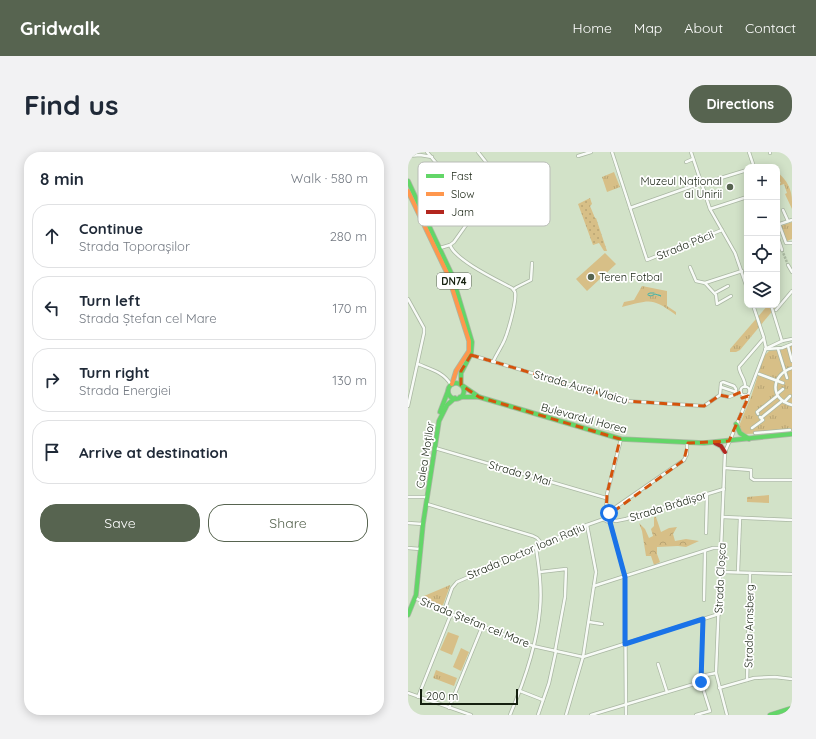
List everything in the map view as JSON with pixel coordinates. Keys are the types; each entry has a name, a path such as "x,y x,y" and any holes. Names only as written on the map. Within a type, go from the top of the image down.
{"main road":[{"name":"DN74","path":"408,181 418,202"},
{"name":"DN74","path":"408,191 418,213"},
{"name":"DN74","path":"424,226 452,286 469,341 469,355"},
{"name":"DN74","path":"429,226 452,275 460,300 472,342 473,349 469,355"},
{"name":"Calea Moților","path":"408,615 415,598 423,524 441,408 456,371 469,355"},
{"name":"Calea Moților","path":"440,416 447,405 458,398 464,391 460,373 469,355"},
{"path":"451,384 456,383 462,385 479,397"},
{"path":"448,391 451,397 479,397"},
{"name":"Bulevardul Horea","path":"479,397 621,439 688,443 714,442 749,439 791,432"},
{"path":"736,424 740,433 749,439"},
{"path":"714,442 721,446 725,452"},
{"path":"770,715 792,708"}],"street":[{"path":"427,152 436,162"},
{"path":"478,152 485,162"},
{"path":"578,156 591,152"},
{"path":"612,152 630,208 744,171"},
{"path":"691,152 710,209 735,253 744,278"},
{"path":"749,152 753,164"},
{"path":"408,156 420,155 432,157"},
{"path":"686,162 693,159"},
{"path":"710,209 744,198"},
{"name":"Strada Păcii","path":"630,208 647,260 722,230"},
{"path":"783,210 788,221"},
{"path":"780,223 792,220"},
{"path":"440,248 454,242 465,226"},
{"path":"780,229 786,243 792,242"},
{"path":"777,236 782,250"},
{"path":"450,245 451,250 479,270 514,289 516,295 515,301 504,342 497,351 493,362"},
{"path":"514,289 531,280 532,263"},
{"path":"788,265 792,272"},
{"path":"690,267 696,281 705,283 742,271"},
{"path":"705,283 715,294 717,304 731,296"},
{"path":"715,294 728,286"},
{"path":"776,310 792,291"},
{"path":"408,299 424,331 408,406"},
{"path":"746,387 742,388 741,392 743,396 748,396 750,393 766,347 754,308"},
{"path":"773,308 781,340"},
{"path":"750,390 746,387 739,367 764,337"},
{"path":"766,347 771,346 781,340 792,339"},
{"path":"766,347 772,350 792,344"},
{"path":"771,346 772,350"},
{"path":"788,346 792,361"},
{"path":"778,349 787,378"},
{"name":"Strada Aurel Vlaicu","path":"469,355 626,401 704,406 720,395 729,397 735,393 741,392"},
{"path":"418,364 438,372 451,384"},
{"path":"792,368 779,375 776,388 777,395 783,401 792,405"},
{"path":"759,374 783,383"},
{"path":"720,395 721,383 723,382 734,386 735,393"},
{"path":"721,387 735,393"},
{"path":"752,428 763,420 757,412 783,389"},
{"name":"Strada Cloșca","path":"727,715 716,673 725,452 748,396"},
{"path":"760,416 790,396"},
{"path":"755,433 791,432"},
{"path":"610,521 607,522 604,519 604,515 606,513 606,498 621,439"},
{"path":"626,715 625,577 610,521 612,516 610,514 613,508 684,460 687,454 688,443"},
{"name":"Strada 9 Mai","path":"434,447 606,498"},
{"path":"725,468 752,470 751,478 754,480 792,480"},
{"name":"Strada Brădișor","path":"610,521 626,519 724,489"},
{"path":"706,533 707,494"},
{"path":"408,497 427,497"},
{"path":"426,504 533,536 543,545"},
{"path":"606,513 610,514"},
{"path":"723,517 792,520"},
{"name":"Strada Arnsberg","path":"738,572 740,518"},
{"name":"Strada Doctor Ioan Rațiu","path":"444,611 452,588 457,582 604,519"},
{"path":"408,522 423,524"},
{"path":"566,715 583,657 594,586 595,566 587,525"},
{"path":"408,548 420,548"},
{"path":"510,715 520,691 533,646 540,608 540,572 536,548"},
{"path":"594,586 705,550 722,548"},
{"path":"704,600 705,550"},
{"path":"538,715 549,683 565,597 566,569 540,572"},
{"name":"Strada Arnsberg","path":"721,572 792,574"},
{"name":"Strada Arnsberg","path":"748,680 750,573"},
{"name":"Strada Ștefan cel Mare","path":"415,598 482,627 533,646 583,657 719,614"},
{"path":"418,697 451,614"},
{"path":"696,715 710,711 701,682 703,619"},
{"path":"588,622 602,624"},
{"path":"449,708 482,627"},
{"path":"658,664 667,692"},
{"path":"701,676 716,673"},
{"name":"Strada Arnsberg","path":"719,688 748,680 775,677 792,679"},
{"path":"591,715 701,682"},
{"path":"520,691 543,700"},
{"path":"408,694 471,715"}],"highlighted area":[{"path":"471,355 626,401 704,406 720,395 729,397 741,392 742,398 748,396 748,398 729,441 688,443 684,460 610,514 606,513 607,494 620,439 479,397 461,385 461,371"}],"green space":[{"path":"614,172 620,187 607,192 602,177"},
{"path":"780,175 784,178 790,189 792,209 785,194 787,193 784,184 780,185"},
{"path":"590,198 592,204 590,206 596,218 607,251 604,251 599,243 593,245 578,204"},
{"path":"792,222 792,239 787,241 780,226"},
{"name":"Teren Fotbal","path":"605,253 616,264 587,291 576,279"},
{"path":"642,286 667,291 667,306 676,312 676,315 661,305 650,302 622,307 624,302 634,300"},
{"path":"765,308 775,308 740,350 730,352 730,349"},
{"path":"792,345 792,430 745,434 739,426 751,397 764,356 769,351"},
{"path":"769,495 769,503 747,502 747,497"},
{"path":"654,517 656,517 661,532 669,528 677,527 673,534 675,541 686,539 699,541 686,547 657,547 657,554 660,562 654,565 651,556 646,556 642,531 639,523 645,529 649,538 653,536 651,529 654,526"},
{"path":"450,585 443,605 440,606 423,598 424,596"},
{"path":"448,632 459,636 452,655 440,650"},
{"path":"461,648 469,652 461,671 453,667"},
{"path":"436,670 457,678 454,686 433,678"}],"waterway":[{"path":"648,294 654,293"},
{"path":"648,295 651,296 655,294 661,296 659,295"}],"tunnel":[{"path":"782,250 788,265"}],"traffic: fast":[{"path":"408,181 418,202"},
{"path":"429,226 452,275 472,342 471,354 461,373 461,385"},
{"path":"456,383 462,385 464,391 462,397 456,399 450,397 448,391 450,385 456,383"},
{"path":"463,386 479,397 621,439 704,443 792,434"},
{"path":"440,412 448,391"},
{"path":"460,397 479,397"},
{"path":"408,615 416,595 423,524 439,421 447,405 455,398"},
{"path":"736,424 740,433 749,439"},
{"path":"770,715 792,708"}],"traffic: slow":[{"path":"408,191 418,212"},
{"path":"425,226 448,275 469,341 469,351 456,371 452,384"}],"traffic: jam":[{"path":"715,443 721,446 725,452"}],"place":[{"name":"Muzeul Național al Unirii","path":"730,187"},
{"name":"Teren Fotbal","path":"591,277"}],"route":[{"path":"609,513 612,516 612,520 610,522 625,577 625,644 703,619 701,682"}]}
